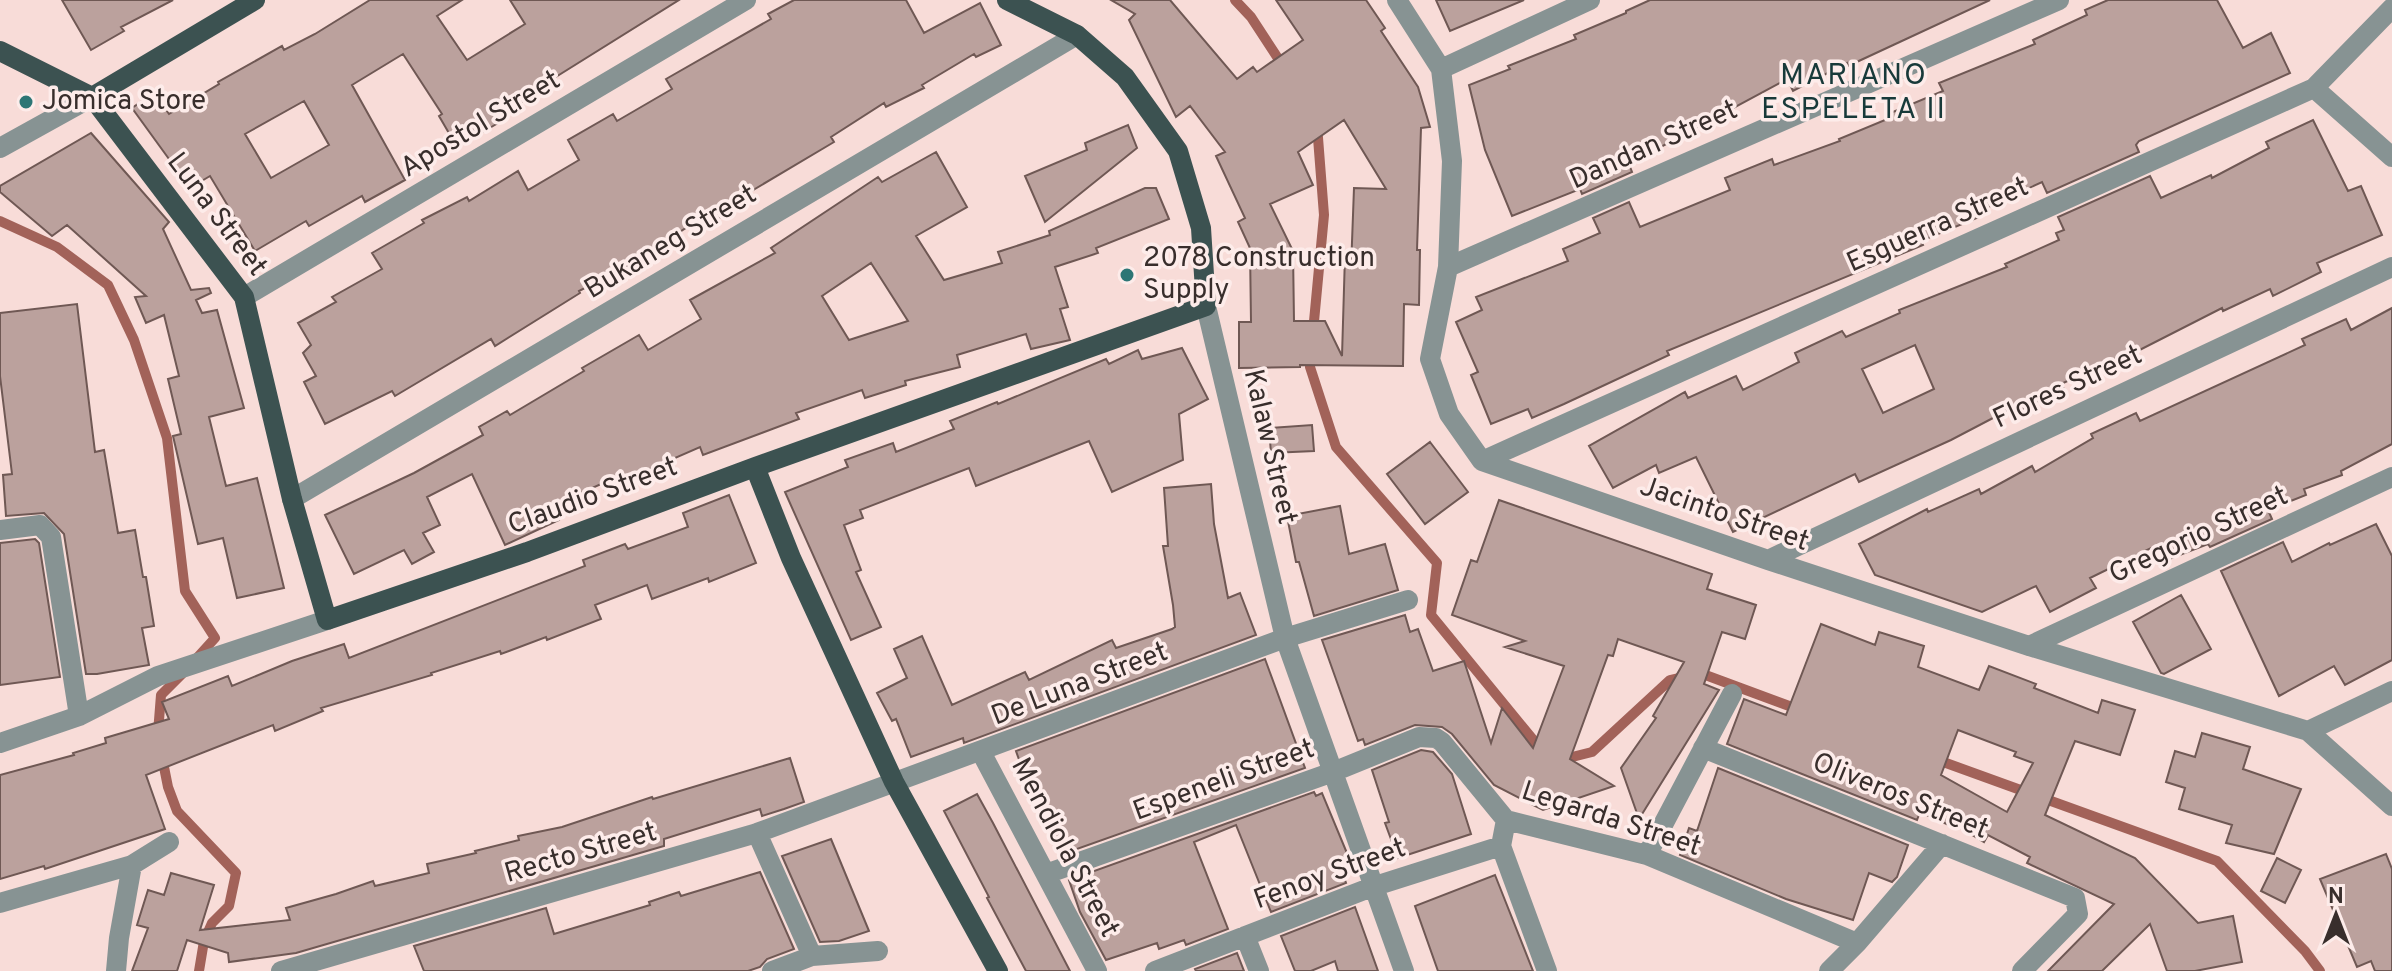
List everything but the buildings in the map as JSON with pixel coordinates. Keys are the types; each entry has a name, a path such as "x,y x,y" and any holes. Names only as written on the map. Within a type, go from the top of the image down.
{"main road":[{"path":"92,97 255,0"},
{"name":"Kalaw Street","path":"1007,0 1077,35 1125,77 1178,151 1201,228 1206,306"},
{"name":"Luna Street","path":"0,51 92,97 244,297 292,499 327,620"},
{"name":"Claudio Street","path":"327,620 527,552 1206,306"},
{"path":"755,467 791,558 894,782 998,971"}],"street":[{"name":"Apostol Street","path":"244,297 746,0"},
{"path":"1397,0 1441,69 1452,161 1448,267 1430,359 1449,414 1482,461"},
{"path":"1441,69 1590,0"},
{"name":"Dandan Street","path":"1448,267 2059,0"},
{"name":"Esguerra Street","path":"1482,461 2314,88 2392,8"},
{"name":"Bukaneg Street","path":"292,499 1077,35"},
{"path":"2314,88 2392,157"},
{"path":"0,148 92,97"},
{"name":"Flores Street","path":"1768,560 2392,267"},
{"name":"Kalaw Street","path":"1206,306 1285,638 1404,971"},
{"name":"Jacinto Street","path":"1482,461 2029,646 2308,731 2392,806"},
{"name":"Gregorio Street","path":"2029,646 2392,477"},
{"path":"0,530 40,525 51,537 79,716"},
{"name":"De Luna Street","path":"894,782 1285,638 1408,600"},
{"name":"Claudio Street","path":"0,743 79,716 158,676 327,620"},
{"path":"2308,731 2392,691"},
{"path":"1647,855 1732,694"},
{"name":"Espeneli Street","path":"1046,874 1333,772 1419,737"},
{"name":"Legarda Street","path":"1419,737 1436,738 1442,742 1506,820 1647,855 1857,943"},
{"name":"Oliveros Street","path":"1703,748 2075,898 2078,914 2022,971"},
{"name":"Mendiola Street","path":"981,752 1097,971"},
{"name":"Recto Street","path":"281,971 757,833 894,782"},
{"path":"1506,820 1501,846 1547,971"},
{"path":"757,833 812,956"},
{"path":"0,903 132,865 169,842"},
{"path":"1829,971 1942,844"},
{"name":"Fenoy Street","path":"1155,971 1372,887 1501,846"},
{"path":"116,971 132,865"},
{"path":"1245,936 1259,971"},
{"path":"772,971 812,956 878,951"}],"waterway":[{"path":"1235,0 1251,17 1283,66"},
{"path":"1313,332 1324,215 1317,125"},
{"path":"0,221 57,247 108,285 134,340 167,438 185,591 215,638 196,659"},
{"path":"1311,352 1310,367 1336,447 1437,563 1431,615 1544,753"},
{"path":"1560,760 1592,752 1670,680 1700,673 1800,710"},
{"path":"158,733 161,695 182,674"},
{"path":"162,757 177,811 236,873 229,906 212,923 204,941 199,971"},
{"path":"1935,759 2217,861 2305,951 2320,971"}],"place":[{"name":"Jomica Store","path":"26,102"},
{"name":"2078 Construction Supply","path":"1127,275"}],"district":[{"name":"MARIANO ESPELETA II","path":"1854,93"}]}
